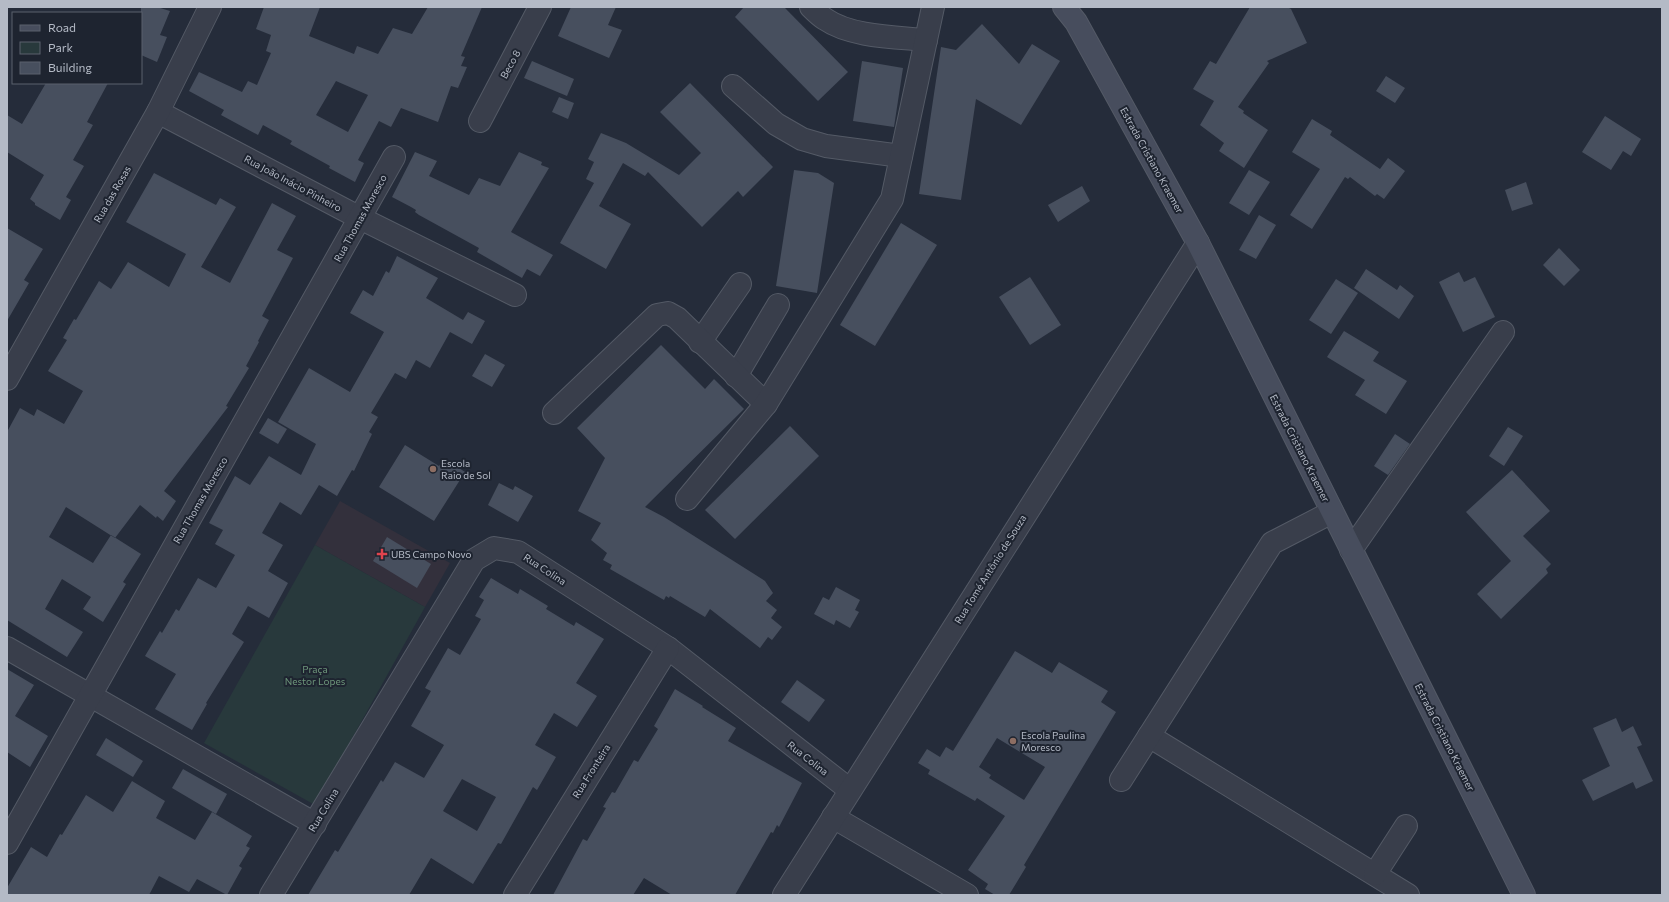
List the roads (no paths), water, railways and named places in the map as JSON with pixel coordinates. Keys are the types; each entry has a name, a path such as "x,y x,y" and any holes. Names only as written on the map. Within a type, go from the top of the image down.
{"main road":[{"name":"Estrada Cristiano Kraemer","path":"1064,7 1076,22 1198,243 1524,895"}],"street":[{"name":"Rua das Rosas","path":"7,379 158,112 210,7"},
{"name":"Beco 8","path":"480,121 540,7"},
{"path":"811,7 824,19 842,28 866,33 926,40"},
{"path":"687,498 766,404 892,199 933,7"},
{"path":"733,86 776,124 802,139 826,146 901,156"},
{"name":"Rua João Inácio Pinheiro","path":"158,112 360,218 515,295"},
{"name":"Rua Thomas Moresco","path":"7,843 394,157"},
{"name":"Rua Tomé Antônio de Souza","path":"784,895 832,817 1198,243"},
{"path":"700,342 740,284"},
{"path":"736,376 778,305"},
{"path":"554,413 657,315 668,313 677,318 700,342 766,404"},
{"path":"1351,550 1503,332"},
{"path":"1121,780 1272,543 1332,512"},
{"name":"Rua Colina","path":"271,895 474,560 494,548 518,552 668,648 850,790"},
{"path":"7,648 90,694 315,824"},
{"name":"Rua Fronteira","path":"515,895 668,648"},
{"path":"1149,736 1408,895"},
{"path":"832,817 967,895"},
{"path":"1375,874 1406,826"}],"place":[{"name":"Escola Raio de Sol","path":"433,469"},
{"name":"UBS Campo Novo","path":"382,554"},
{"name":"Escola Paulina Moresco","path":"1013,741"}],"park label":[{"name":"Praça Nestor Lopes","path":"315,674"}]}
